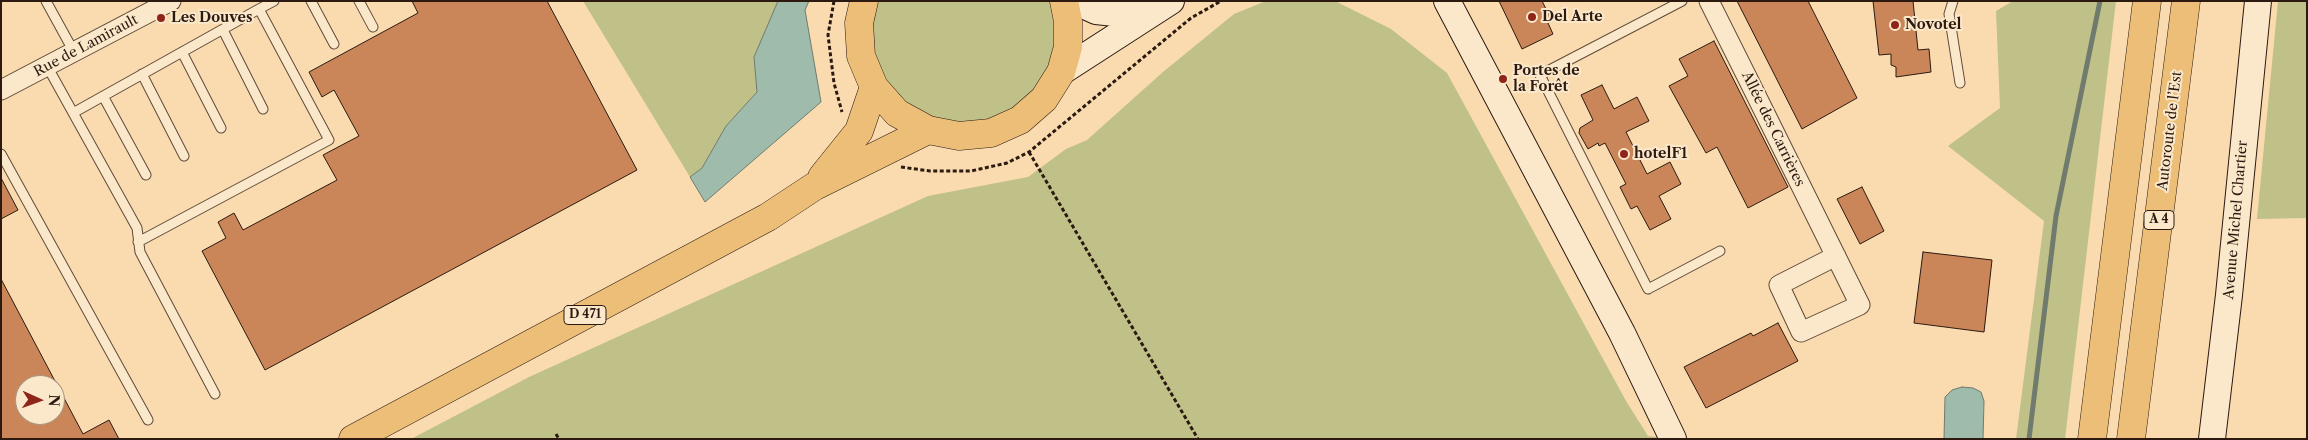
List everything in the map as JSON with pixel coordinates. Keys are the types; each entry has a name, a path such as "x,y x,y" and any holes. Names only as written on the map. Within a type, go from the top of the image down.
{"main road":[{"path":"864,1 859,23 862,56 874,87 897,113 928,130 959,136 991,133 1020,120 1044,99 1061,72 1068,47 1068,21 1064,1"},
{"path":"1074,1 1096,11 1115,13 1168,3"},
{"path":"2092,439 2147,1"},
{"name":"Autoroute de l’Est","path":"2131,439 2186,1"},
{"name":"Avenue Michel Chartier","path":"2212,439 2230,295 2258,1"},
{"path":"1061,72 1168,3"},
{"path":"1450,5 1622,333 1673,439"},
{"name":"D 471","path":"815,186 847,148 859,129 874,87"},
{"name":"D 471","path":"353,439 768,217 815,186 928,130"}],"street":[{"name":"Rue de Lamirault","path":"1,90 171,1"},
{"name":"Allée des Carrières","path":"1709,1 1836,256"}],"lane":[{"path":"46,1 74,52"},
{"path":"73,113 274,1"},
{"path":"311,1 334,44"},
{"path":"359,1 373,27"},
{"path":"1682,1 1540,75 1648,289 1720,251"},
{"path":"1953,1 1949,14 1960,83"},
{"path":"138,242 329,140 259,9"},
{"path":"223,30 263,109"},
{"path":"182,52 221,128"},
{"path":"47,66 136,228 140,252 215,394"},
{"path":"142,74 184,156"},
{"path":"103,96 146,175"},
{"path":"1,154 148,420"}],"path":[{"path":"834,1 828,35 834,83 844,117 859,129"},
{"path":"883,152 899,167 938,171 971,171 1007,163 1029,152 1191,18 1221,1"},
{"path":"1029,152 1198,439"},
{"path":"556,434 560,439"}],"green space":[{"path":"583,1 778,1 754,57 757,92 726,126 702,168 690,177"},
{"path":"878,1 1053,1 1059,27 1045,86 996,125 935,125 886,87 874,59 871,28"},
{"path":"1266,1 1335,1 1391,29 1447,73 1626,401 1648,436 1674,439 411,439 529,377 928,196 1028,177 1066,149 1087,140 1163,72 1234,14"},
{"path":"2013,1 2116,1 2065,439 2016,439 2044,221 1948,146 2000,108 1996,11"},
{"path":"2278,1 2307,1 2307,218 2257,219"}],"shaded area":[{"path":"778,1 809,1 805,10 821,102 705,202 690,177 702,168 726,126 757,92 754,57"},
{"path":"1962,387 1973,388 1981,392 1984,401 1983,439 1944,439 1945,397 1952,390"}],"building":[{"path":"412,1 547,1 637,170 265,370 202,251 226,238 218,222 234,213 243,230 337,180 323,155 359,136 334,90 322,97 309,72 418,13"},
{"path":"1499,1 1542,1 1552,21 1548,23 1553,34 1522,49"},
{"path":"1737,1 1808,1 1857,98 1802,129"},
{"name":"Novotel","path":"1873,1 1913,1 1918,50 1929,49 1931,72 1896,77 1896,67 1891,65 1891,54 1879,55"},
{"path":"1714,41 1788,187 1748,208 1717,147 1706,153 1669,86 1688,76 1679,59"},
{"name":"hotelF1","path":"1602,85 1614,109 1637,97 1649,121 1626,132 1647,174 1670,162 1681,184 1659,196 1671,219 1650,230 1637,206 1631,209 1620,187 1626,184 1605,143 1599,146 1598,143 1588,149 1579,133 1580,128 1593,120 1581,95"},
{"path":"1,178 18,210 1,219"},
{"path":"1862,187 1884,231 1860,244 1837,199"},
{"path":"1923,252 1992,260 1984,332 1914,323"},
{"path":"1,279 52,375 15,375 15,425 65,425 65,400 83,434 109,420 119,439 1,439"},
{"path":"1778,323 1798,361 1706,408 1684,367 1751,333 1753,336"}],"waterway":[{"path":"2029,439 2056,216 2100,1"}],"place":[{"name":"Del Arte","path":"1532,17"},
{"name":"Les Douves","path":"161,18"},
{"name":"Novotel","path":"1895,25"},
{"name":"Portes de la Forêt","path":"1503,79"},
{"name":"hotelF1","path":"1624,154"}]}
